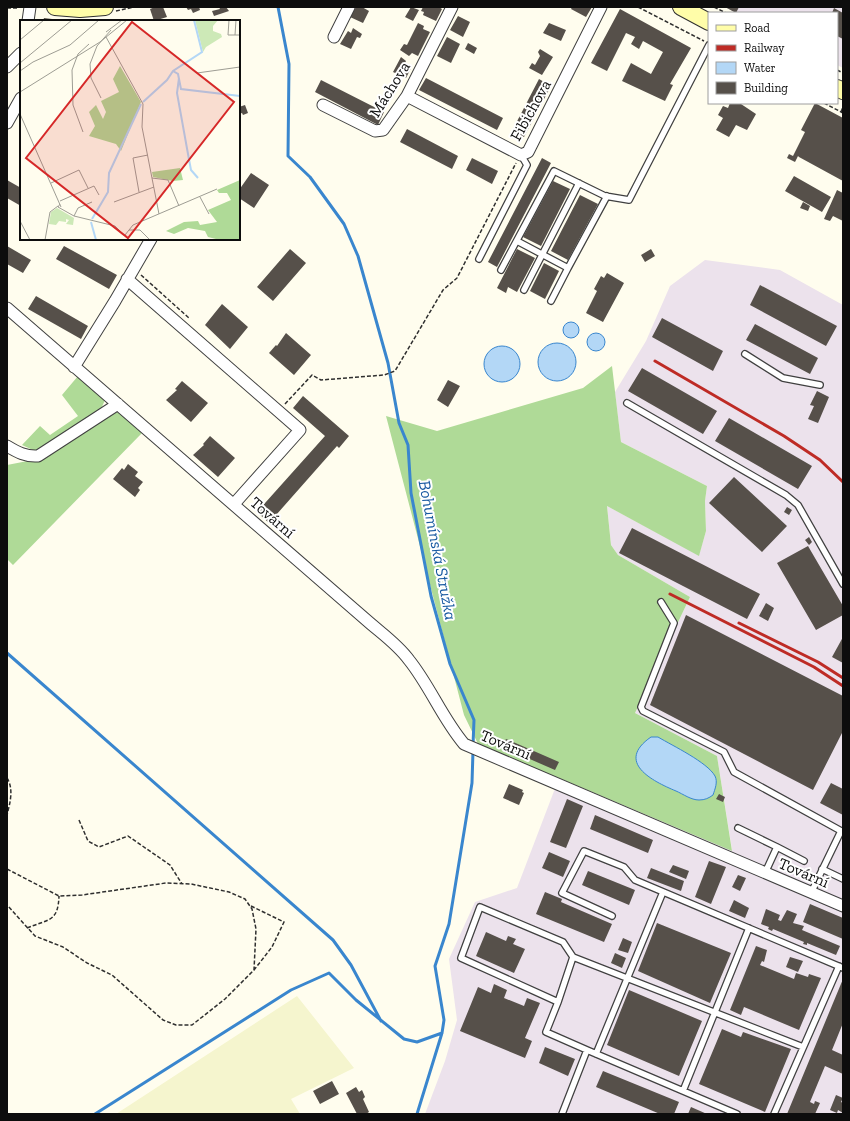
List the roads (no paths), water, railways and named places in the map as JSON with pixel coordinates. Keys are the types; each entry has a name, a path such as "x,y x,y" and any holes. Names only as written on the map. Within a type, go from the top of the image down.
{"main road":[{"path":"55,7 80,9 105,7"},
{"path":"680,7 708,21"}],"street":[{"path":"28,20 30,7"},
{"path":"334,37 349,7"},
{"name":"Máchova","path":"323,105 375,131 380,131 387,126 407,96 452,7"},
{"name":"Fibichova","path":"407,96 521,155 528,152 602,7"},
{"path":"7,67 20,54"},
{"path":"7,123 20,100"},
{"path":"74,367 150,240"},
{"name":"Tovární","path":"127,279 300,430 234,504"},
{"name":"Tovární","path":"7,308 234,504 371,624 408,659 433,695 450,728 464,744 843,906"},
{"path":"7,446 18,452 31,456 38,456 118,404"}],"lane":[{"path":"501,270 554,171 607,196 629,200 708,46"},
{"path":"479,259 527,165 521,155"},
{"path":"524,290 580,183"},
{"path":"550,301 607,196"},
{"path":"517,241 568,268"},
{"path":"745,354 783,378 820,385"},
{"path":"627,403 786,495 798,505 843,584"},
{"path":"661,602 674,623 641,707 643,711 724,752 734,772 842,831 811,893"},
{"path":"738,828 804,861"},
{"path":"766,873 777,847"},
{"path":"612,916 562,893 584,850 624,867 635,880 841,967 803,1047 774,1114"},
{"path":"822,869 843,879"},
{"path":"596,1054 663,892"},
{"path":"558,1002 461,958 480,907 563,942 573,957 803,1047"},
{"path":"683,1091 749,928"},
{"path":"573,957 546,1032 737,1114"},
{"path":"562,1114 587,1050"}],"water":[{"path":"568,322 574,322 579,327 577,336 574,338 568,338 563,333 563,327"},
{"path":"592,333 600,333 605,338 603,349 600,351 592,351 587,346 587,338"},
{"path":"553,343 561,343 568,346 573,351 576,362 573,373 568,378 561,381 553,381 546,378 541,373 538,366 538,358 541,351 546,346"},
{"path":"502,346 515,351 520,364 515,377 502,382 489,377 484,364 489,351"},
{"path":"651,737 658,737 705,765 715,776 716,786 713,795 703,800 687,797 657,782 641,770 637,762 636,755 641,746"}],"waterway":[{"name":"Bohumínská Stružka","path":"278,7 289,64 288,156 310,177 344,224 358,256 388,363 399,423 408,445 411,493 431,596 450,664 474,720 473,745"},
{"path":"7,653 333,940 351,965 381,1021"},
{"name":"Bohumínská Stružka","path":"417,1114 442,1033 444,1020 435,966 449,924 472,783 473,751"},
{"path":"95,1114 291,990 329,973 356,1000 404,1039 417,1042 442,1033"}],"railway":[{"path":"655,361 784,436 820,460 843,482"},
{"path":"670,594 814,667 843,686"},
{"path":"739,623 818,662 843,678"}]}
